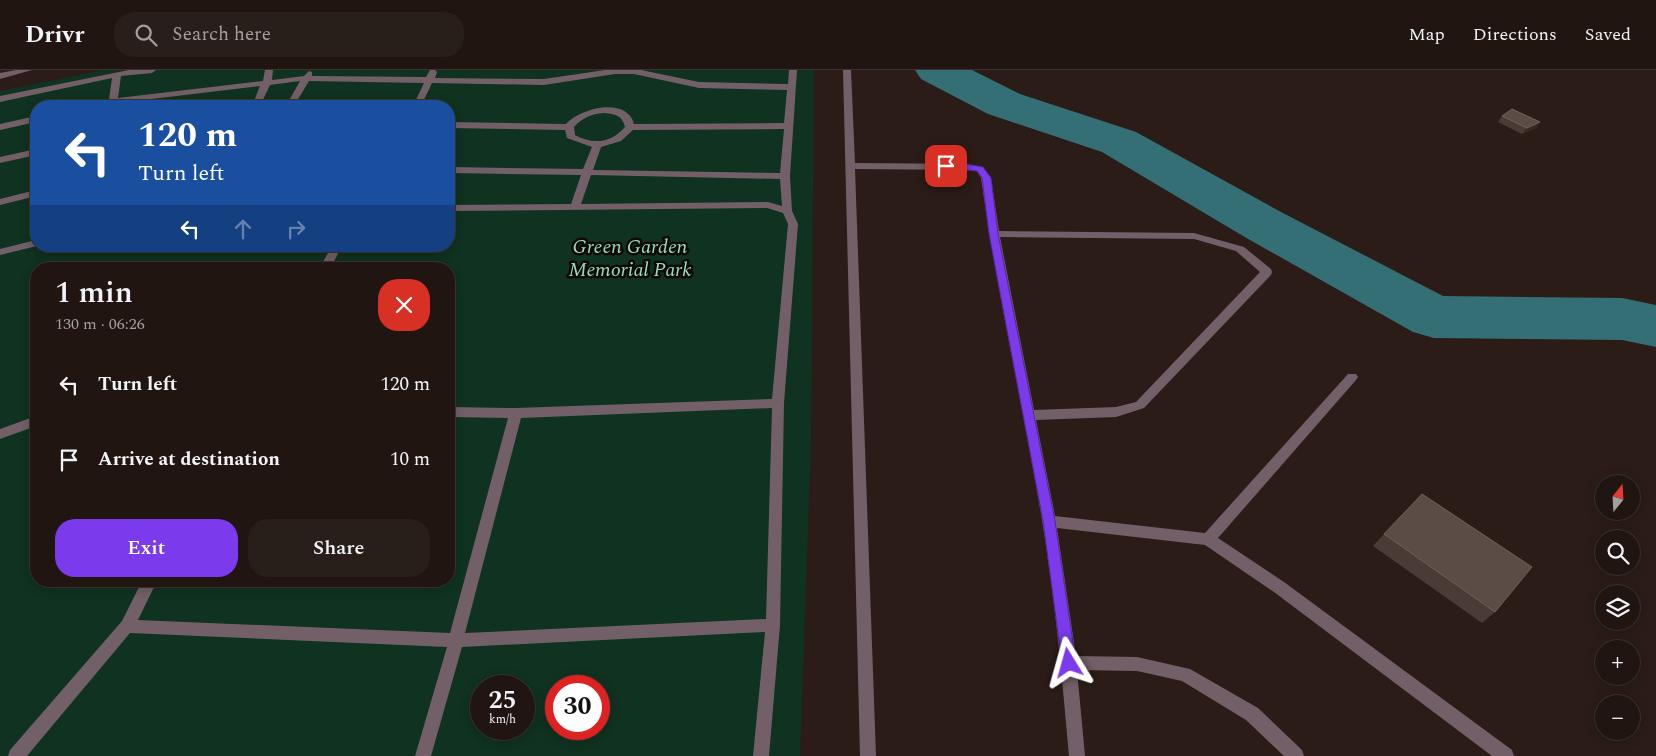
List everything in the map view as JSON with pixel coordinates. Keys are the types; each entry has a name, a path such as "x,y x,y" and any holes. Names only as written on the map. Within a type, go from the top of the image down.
{"street":[{"path":"0,76 28,70"},
{"path":"0,99 117,74 152,70"},
{"path":"259,100 268,81 269,70"},
{"path":"761,756 773,625 778,403 793,224 787,211 785,176 793,70"},
{"path":"847,70 868,756"},
{"path":"140,100 309,74 432,74 544,82 615,71 634,71 699,85 792,87"},
{"path":"114,100 117,74"},
{"path":"294,100 309,74"},
{"path":"420,100 432,74"},
{"path":"604,110 619,112 628,118 630,127 624,136 597,145 580,143 570,136 569,127 576,118 582,115 604,110"},
{"path":"0,127 30,120"},
{"path":"455,125 569,127"},
{"path":"630,127 788,126"},
{"path":"575,207 597,145"},
{"path":"0,160 30,153"},
{"path":"849,166 966,166 980,169 986,178 994,234 1049,521 1069,663 1077,756"},
{"path":"455,170 785,176"},
{"path":"0,202 30,194"},
{"path":"455,208 768,205 787,211"},
{"path":"994,234 1194,236 1240,249 1267,272 1140,405 1116,412 1028,414"},
{"path":"0,252 30,244"},
{"path":"1208,539 1352,377"},
{"path":"455,412 516,413 778,403"},
{"path":"423,756 516,413"},
{"path":"0,434 30,423"},
{"path":"1049,521 1208,539 1279,587 1506,756"},
{"path":"16,756 127,626 147,587"},
{"path":"127,626 456,640 773,625"},
{"path":"1069,663 1137,664 1185,674 1252,714 1296,756"}],"green space":[{"name":"Green Garden Memorial Park","path":"104,70 814,70 811,443 800,756 0,756 0,91"}],"building":[{"path":"1512,109 1540,122 1527,128 1502,116"},
{"path":"1422,494 1532,567 1495,612 1384,534"}],"waterway":[{"path":"937,70 1004,104 1119,142 1262,224 1434,317 1622,319 1656,326"}],"route":[{"path":"946,166 966,166 980,169 986,178 994,234 1049,521 1069,663"}]}
